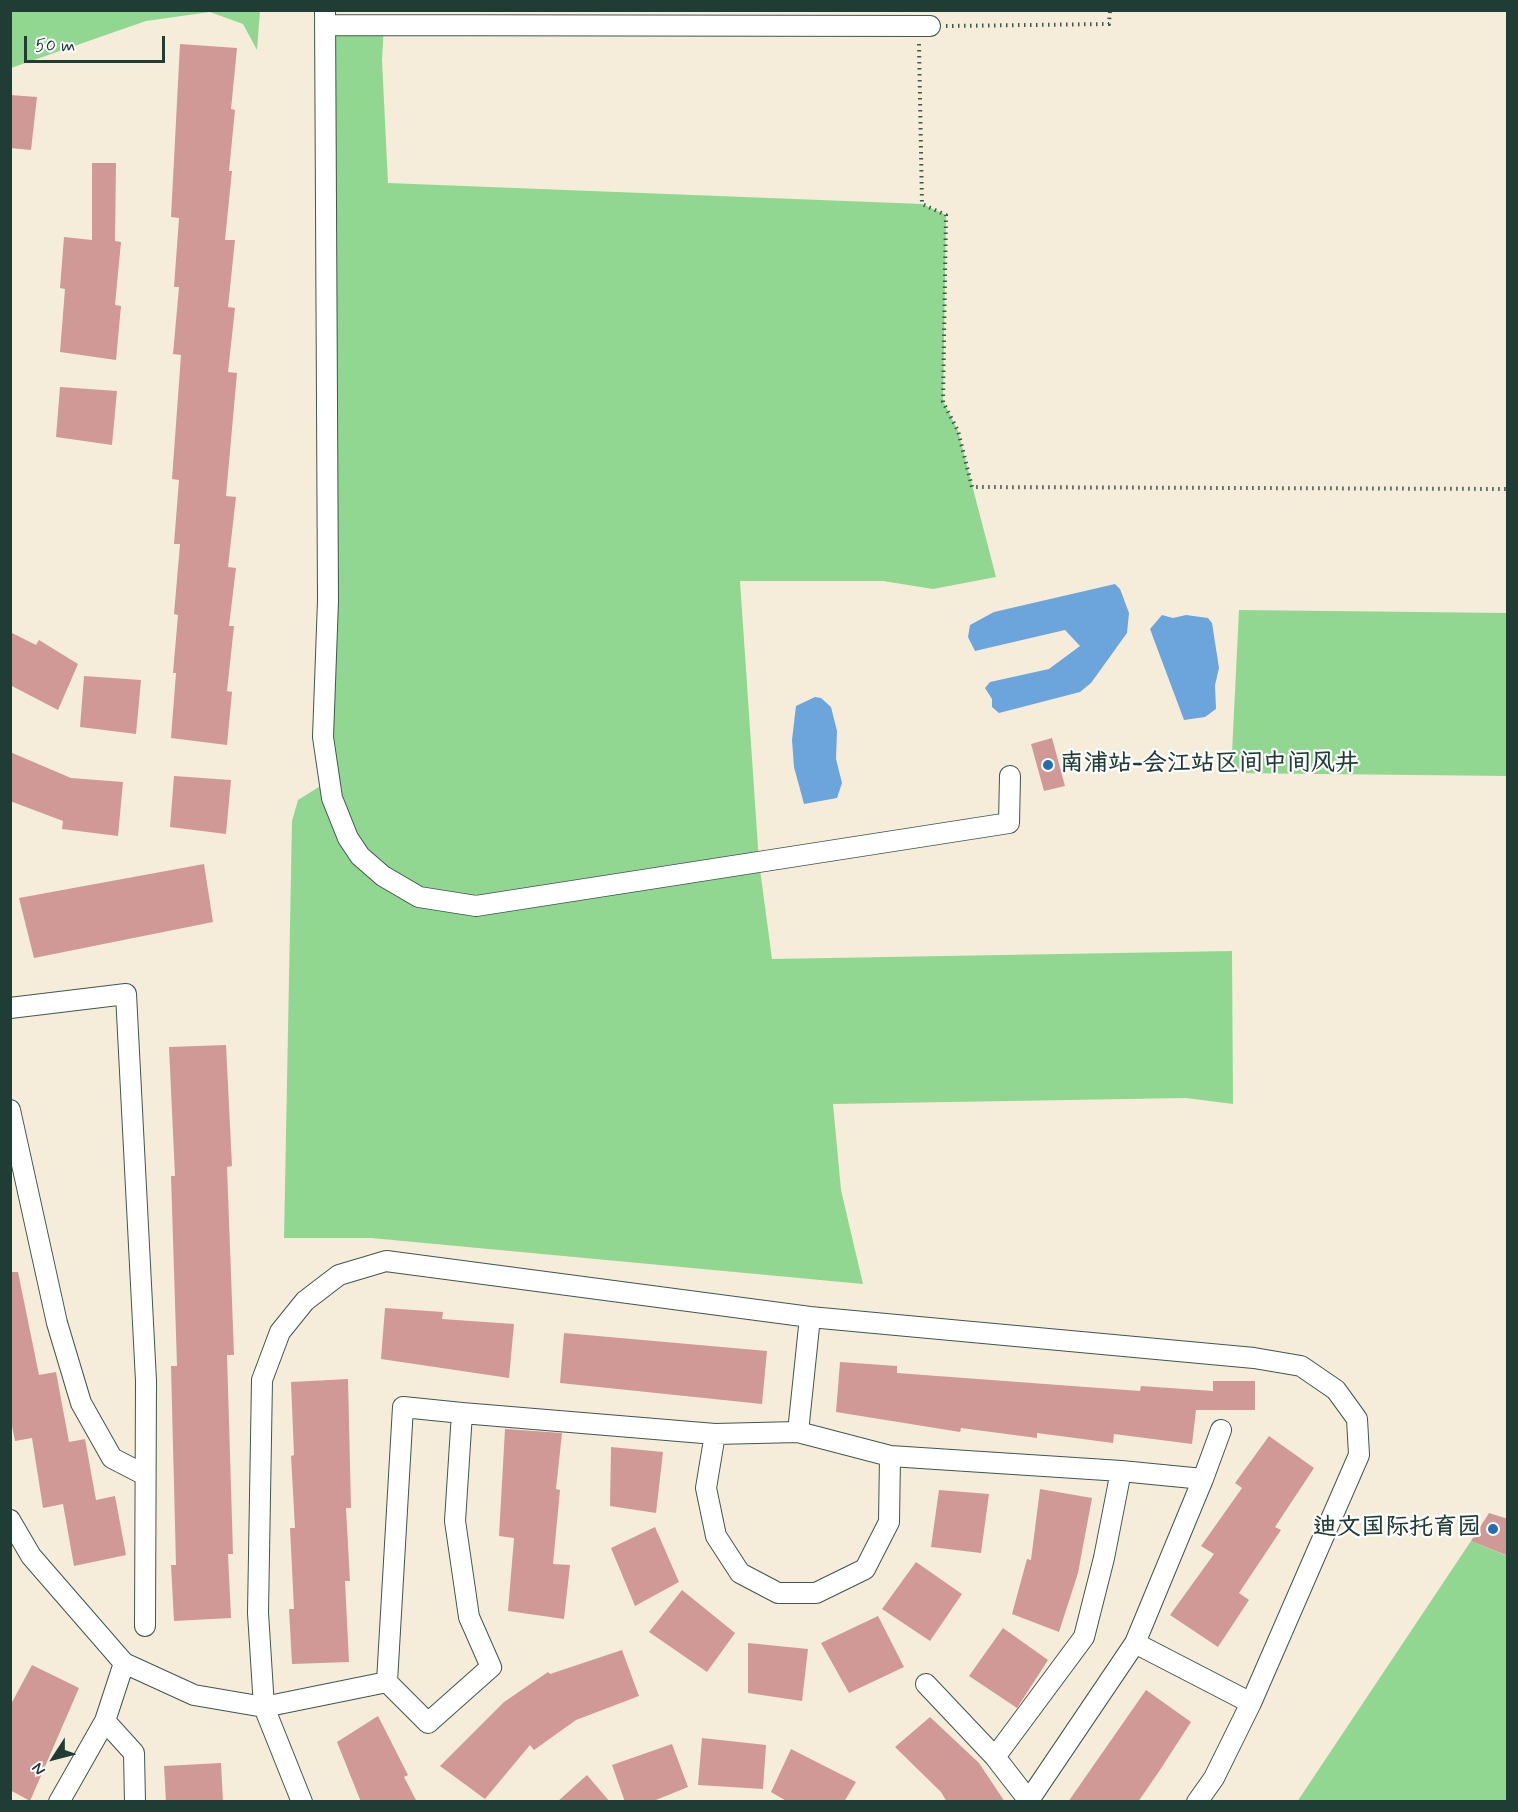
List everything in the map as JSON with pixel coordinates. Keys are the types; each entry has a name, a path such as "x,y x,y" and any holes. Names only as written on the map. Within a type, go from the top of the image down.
{"street":[{"path":"924,26 326,18 328,601 323,737 332,798 348,838 360,856 383,876 419,897 476,906 1009,823 1010,776"},
{"path":"10,1008 126,994 146,1381 145,1626"},
{"path":"10,1110 57,1323 81,1403 112,1458 145,1475"},
{"path":"302,1802 264,1707 258,1613 262,1380 280,1332 305,1301 339,1275 386,1261 810,1317 1254,1358 1301,1365 1336,1390 1357,1419 1359,1455 1251,1703 1214,1778 1197,1802"},
{"path":"798,1432 810,1317"},
{"path":"462,1413 454,1521 469,1617 491,1667 428,1723 387,1682 403,1407 715,1434 798,1432 890,1456 1121,1471 1203,1479"},
{"path":"926,1684 995,1757 1029,1801 1135,1643 1221,1430"},
{"path":"715,1434 706,1488 716,1536 740,1573 778,1593 816,1593 865,1569 889,1522 890,1456"},
{"path":"995,1757 1084,1637 1104,1558 1121,1471"},
{"path":"10,1520 31,1556 124,1663 194,1695 264,1707 387,1682"},
{"path":"1135,1643 1251,1703"},
{"path":"59,1802 105,1721 124,1663"},
{"path":"105,1721 134,1753 135,1802"}],"path":[{"path":"1110,10 1109,24 924,26 922,204 946,216 943,402 958,431 972,487 1508,489"}],"green space":[{"path":"10,11 260,11 257,50 243,24 210,12 146,21 11,68"},
{"path":"325,25 384,25 382,60 388,183 922,204 946,215 943,401 958,431 996,577 933,589 883,581 740,581 759,862 772,959 1232,951 1233,1104 1186,1098 833,1104 841,1190 863,1284 371,1238 284,1238 292,821 298,800 330,780"},
{"path":"1239,610 1507,613 1507,776 1231,773"},
{"path":"1471,1541 1507,1556 1507,1801 1297,1802"}],"water":[{"path":"1115,584 1120,589 1129,613 1127,633 1091,683 1080,692 999,713 992,707 992,699 985,688 990,682 1049,669 1080,646 1065,630 975,651 968,637 970,625 994,612"},
{"path":"1162,615 1173,618 1186,615 1208,618 1212,623 1219,668 1215,685 1216,709 1205,717 1184,720 1150,629"},
{"path":"815,697 821,698 831,707 837,731 836,759 842,783 837,798 804,804 794,767 792,740 796,706"}],"building":[{"path":"180,44 237,48 231,109 235,110 229,171 232,171 225,240 235,240 228,307 235,308 228,372 237,373 226,496 236,497 228,567 236,568 229,626 234,626 227,691 232,692 227,745 171,738 178,615 174,614 180,544 174,544 179,480 172,479 181,355 173,354 179,287 174,287 179,218 171,217"},
{"path":"10,95 37,97 31,150 10,148"},
{"path":"92,163 116,163 115,241 121,242 115,305 121,306 116,360 60,352 65,289 60,288 64,237 92,240"},
{"path":"60,387 117,391 112,445 56,437"},
{"path":"10,632 36,645 39,640 78,664 58,710 10,685"},
{"path":"84,676 141,680 136,734 80,727"},
{"name":"南浦站-会江站区间中间风井","path":"1052,738 1065,786 1044,791 1031,744"},
{"path":"10,752 71,778 123,782 118,836 62,829 63,821 10,801"},
{"path":"174,776 231,780 226,834 170,827"},
{"path":"204,864 213,922 34,958 19,898"},
{"path":"226,1045 232,1166 227,1167 234,1355 227,1355 233,1554 228,1554 231,1618 174,1621 171,1565 176,1565 171,1366 177,1366 171,1176 175,1176 169,1047"},
{"path":"10,1272 18,1272 39,1375 56,1372 69,1442 85,1439 96,1500 115,1496 126,1555 74,1566 63,1504 43,1508 32,1438 15,1441 10,1416"},
{"path":"385,1308 443,1312 442,1319 514,1324 509,1378 381,1359"},
{"path":"564,1333 767,1351 762,1404 560,1383"},
{"path":"840,1362 897,1366 897,1373 1140,1391 1141,1386 1213,1391 1213,1381 1255,1381 1255,1410 1196,1410 1192,1444 1114,1434 1113,1443 1037,1433 1037,1438 961,1428 960,1432 836,1412"},
{"path":"348,1379 351,1508 346,1508 350,1581 345,1581 349,1662 292,1664 289,1609 294,1609 290,1528 295,1528 291,1456 294,1455 291,1382"},
{"path":"505,1429 562,1433 556,1489 560,1490 553,1564 570,1565 564,1619 508,1611 514,1538 499,1536"},
{"path":"1269,1436 1314,1468 1275,1527 1281,1530 1239,1593 1249,1600 1218,1647 1170,1615 1214,1554 1201,1546 1242,1488 1235,1483"},
{"path":"611,1447 663,1452 656,1513 610,1506"},
{"path":"1040,1489 1092,1498 1078,1573 1059,1632 1012,1614 1027,1559 1031,1560"},
{"path":"939,1490 989,1494 981,1553 931,1547"},
{"name":"迪文国际托育园","path":"1489,1513 1508,1519 1508,1556 1471,1541"},
{"path":"655,1527 679,1582 635,1606 611,1548"},
{"path":"916,1562 962,1594 930,1641 882,1609"},
{"path":"682,1590 735,1633 707,1672 649,1632"},
{"path":"878,1616 904,1667 849,1693 821,1643"},
{"path":"1003,1628 1048,1660 1017,1708 969,1676"},
{"path":"748,1643 808,1649 802,1701 748,1693"},
{"path":"622,1650 639,1696 576,1720 534,1750 530,1745 485,1799 440,1766 504,1702 548,1672 550,1674"},
{"path":"32,1665 79,1688 30,1801 10,1790 10,1706"},
{"path":"1146,1690 1191,1722 1138,1802 1068,1802"},
{"path":"378,1716 408,1775 404,1777 417,1802 361,1802 337,1742"},
{"path":"930,1717 979,1763 1005,1802 947,1802 941,1792 895,1747"},
{"path":"702,1738 766,1745 763,1789 698,1785"},
{"path":"672,1744 688,1787 651,1802 625,1802 612,1765"},
{"path":"791,1749 856,1782 844,1802 788,1802 771,1792"},
{"path":"221,1763 223,1802 166,1802 164,1766"},
{"path":"587,1775 610,1802 557,1802"}],"place":[{"name":"南浦站-会江站区间中间风井","path":"1048,765"},
{"name":"迪文国际托育园","path":"1493,1529"}]}
